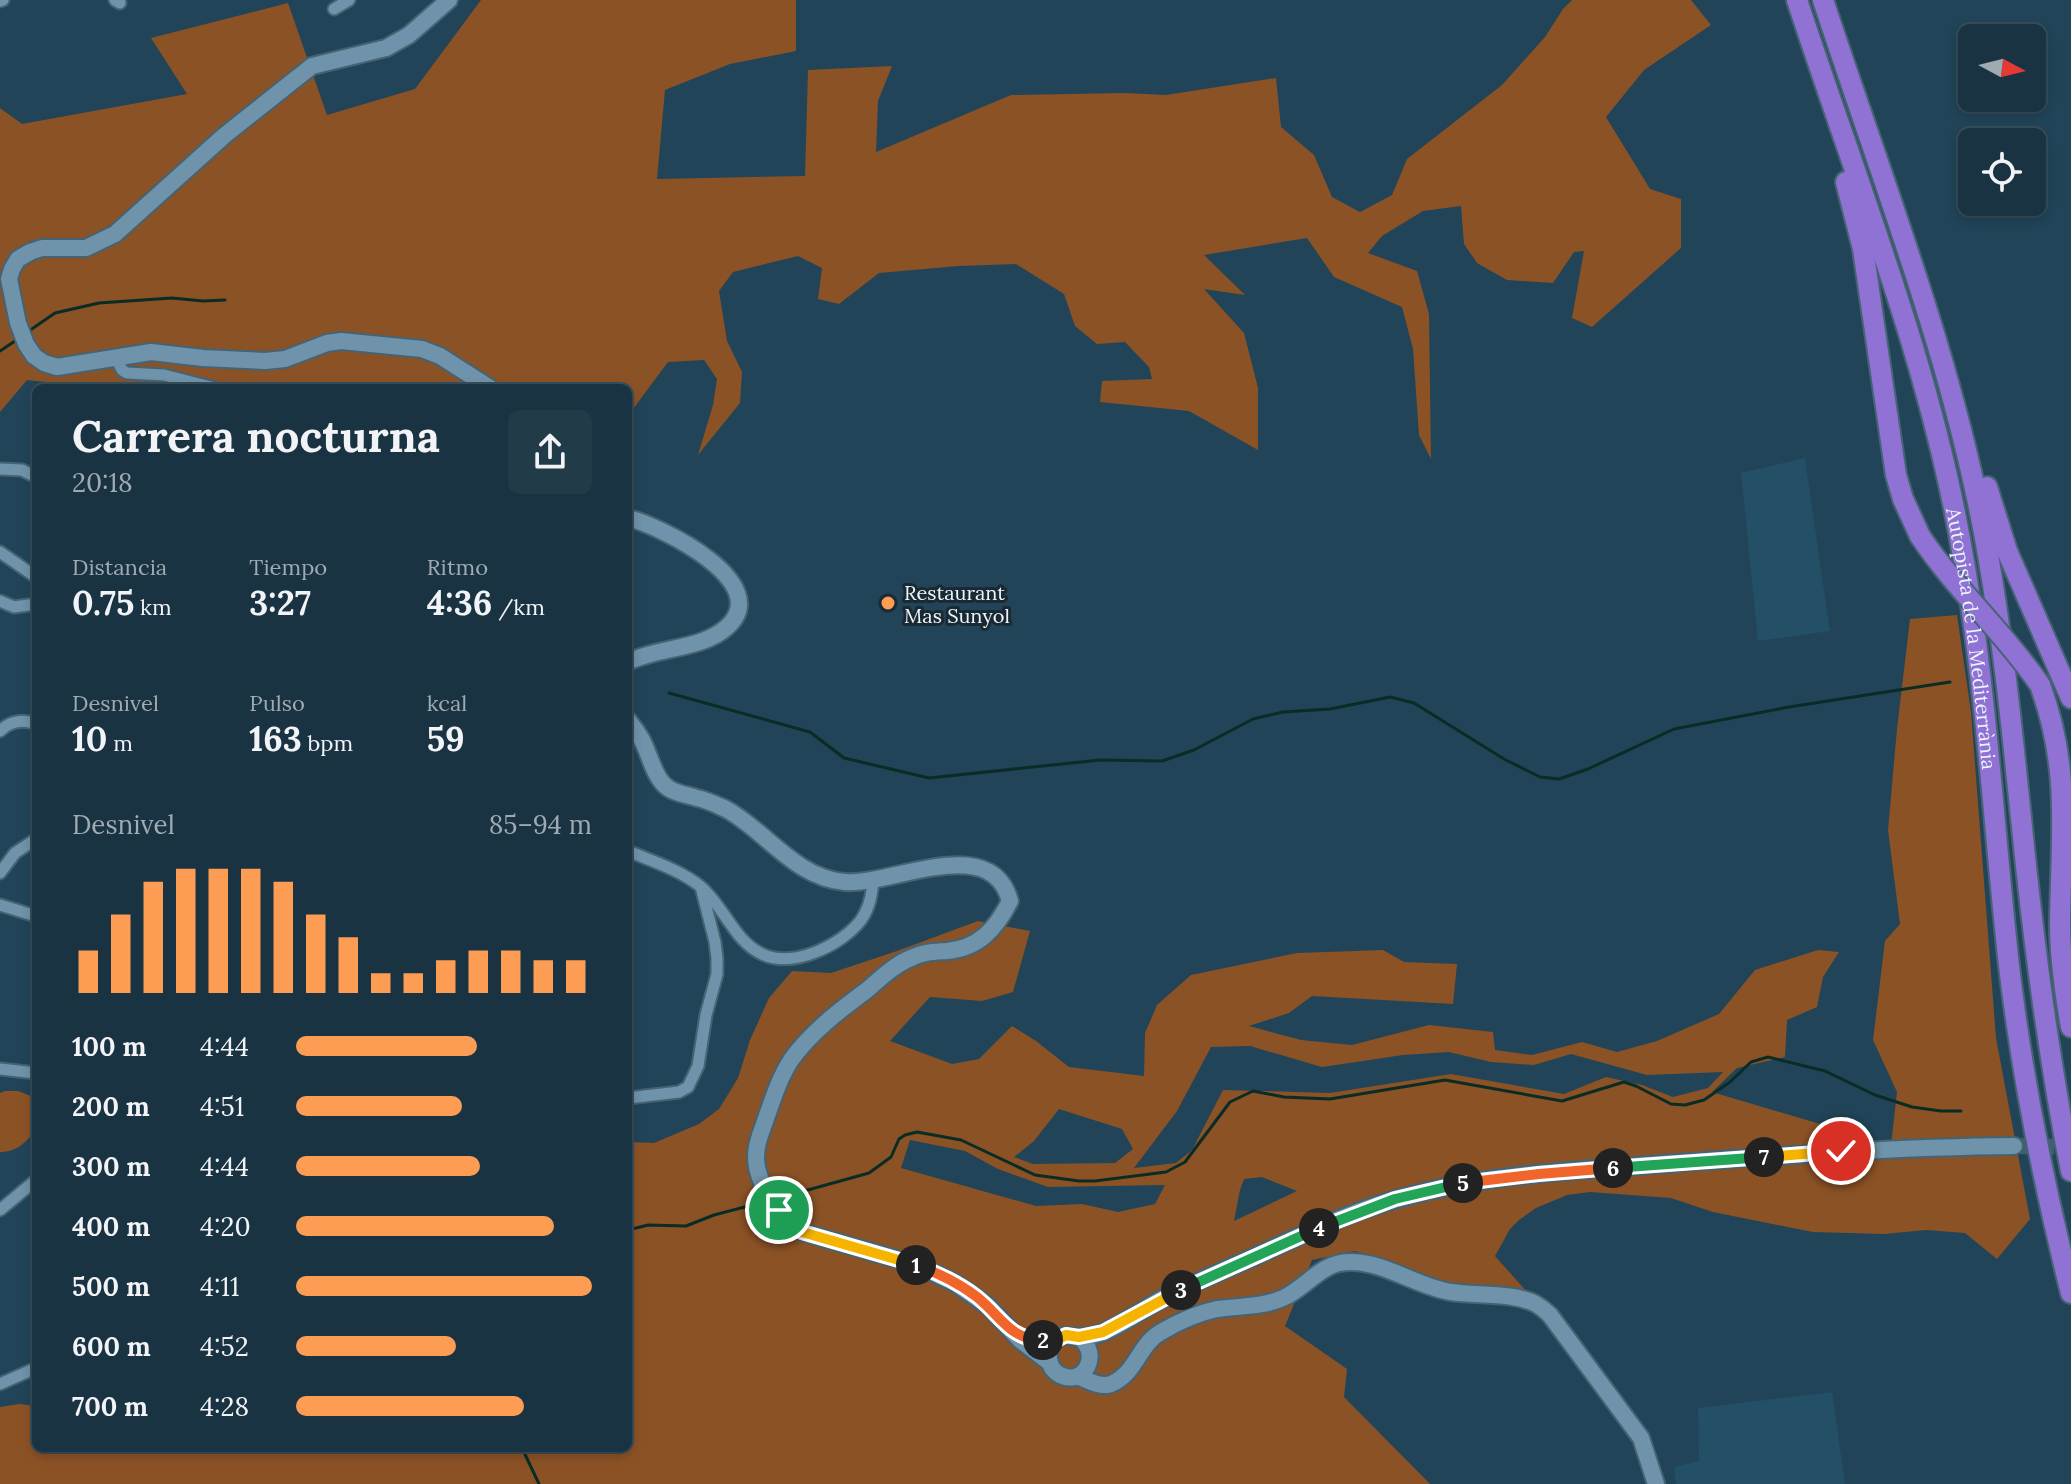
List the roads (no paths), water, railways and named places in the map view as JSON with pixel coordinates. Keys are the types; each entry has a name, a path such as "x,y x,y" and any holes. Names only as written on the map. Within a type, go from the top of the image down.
{"highway":[{"name":"Autopista de la Mediterrània","path":"1797,0 1889,268 1944,459 1980,673 2016,1024 2038,1146 2071,1293"},
{"name":"Autopista de la Mediterrània","path":"1823,0 1926,303 1957,414 1988,553 2039,968 2058,1106 2071,1171"},
{"path":"1811,43 1863,249 1896,475 1903,499 1920,536 1945,570 2018,654 2040,685 2057,721 2067,766 2068,814 2060,926 2062,967 2071,1027"},
{"path":"1926,303 1954,374 2007,551 2071,698"}],"street":[{"path":"334,9 349,0"},
{"path":"449,0 409,35 386,48 312,66 225,135 115,234 86,248 42,248 30,252 18,259 9,279 26,344 34,356 57,367 151,352 265,361 295,356 327,343 341,341 422,349 440,356 484,384"},
{"path":"116,358 127,373 164,375 199,384"},
{"path":"0,469 22,470 32,475"},
{"path":"632,519 656,527 718,565 731,580 740,600 739,609 728,627 709,639 632,661"},
{"path":"0,552 32,574"},
{"path":"0,601 14,607 32,605"},
{"path":"0,731 6,724 26,720 32,722"},
{"path":"632,725 641,737 659,778 668,787 728,811 805,870 825,879 847,882 954,865 980,869 1003,882 1010,901 1001,920 969,947 927,952 891,969 814,1034 791,1061 781,1080 755,1154 760,1180 790,1224 802,1232 933,1271 976,1296 1050,1363 1058,1374 1105,1385 1125,1376 1150,1339 1158,1333 1215,1310 1285,1298 1332,1266 1354,1262 1368,1264 1447,1292 1518,1298 1536,1304 1550,1315 1641,1438 1656,1484"},
{"path":"0,873 15,853 32,842"},
{"path":"632,853 674,871 700,887 752,948 775,959 816,953 849,932 871,901 873,879"},
{"path":"632,1098 679,1092 688,1087 698,1066 706,1015 717,974 715,942 700,887"},
{"path":"0,905 32,915"},
{"path":"0,1069 32,1073"},
{"path":"1050,1363 1049,1351 1055,1341 1066,1335 1079,1337 1112,1329 1165,1297 1338,1219 1395,1199 1440,1188 1539,1174 1825,1152 2014,1146"},
{"path":"0,1210 32,1183"},
{"path":"1077,1376 1086,1369 1090,1358 1112,1329"},
{"path":"1014,1333 1037,1340 1055,1341"},
{"path":"1079,1337 1087,1344 1090,1358 1101,1377 1114,1382"},
{"path":"0,1384 32,1370"}],"waterway":[{"path":"26,333 55,313 99,303 172,298 225,300"},
{"path":"0,351 15,341"},
{"path":"669,693 810,732 844,758 929,778 1100,760 1162,761 1194,750 1253,719 1390,697 1414,703 1504,759 1540,777 1559,779 1674,729 1950,682"},
{"path":"779,1198 869,1173 891,1157 899,1139 917,1132 961,1140 1035,1175 1095,1181 1166,1172 1185,1162 1230,1102 1253,1091 1284,1097 1330,1099 1445,1080 1562,1101 1624,1082 1671,1104 1685,1105 1704,1100 1751,1062 1768,1057 1825,1071 1875,1095 1912,1107 1961,1111"},
{"path":"632,1229 648,1225 686,1226 764,1202"},
{"path":"524,1452 539,1484"}],"tunnel":[{"path":"2014,1146 2071,1147"}],"place":[{"name":"Restaurant Mas Sunyol","path":"888,603"}]}
